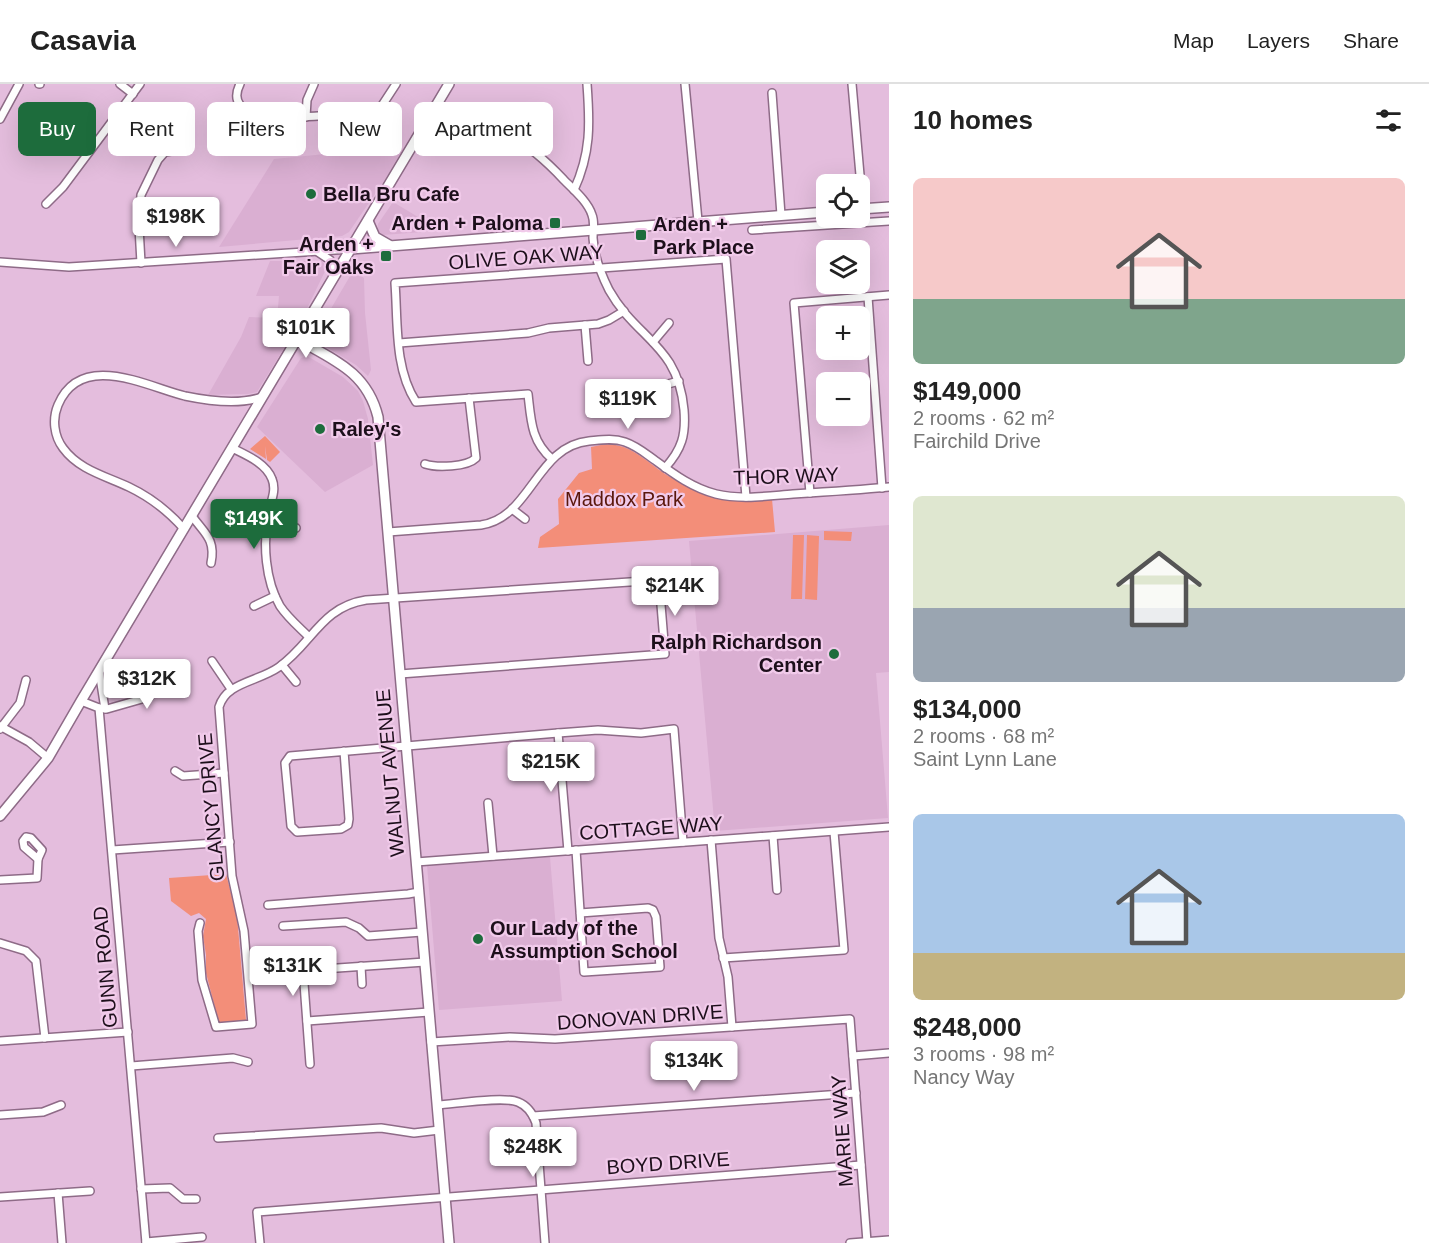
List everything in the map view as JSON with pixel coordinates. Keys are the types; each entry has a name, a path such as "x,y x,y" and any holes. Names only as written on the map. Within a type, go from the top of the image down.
{"main road":[{"path":"438,102 449,84"},
{"path":"0,816 48,758 414,143"},
{"path":"870,208 889,207"},
{"path":"351,249 816,213"},
{"path":"368,220 375,237 391,245"},
{"name":"WALNUT AVENUE","path":"297,339 349,370 361,381 374,402 379,422 448,1243"}],"street":[{"path":"0,119 19,84"},
{"path":"120,84 133,94"},
{"path":"46,204 63,187 140,84"},
{"path":"239,102 237,96 240,84"},
{"path":"314,84 307,100 306,117 370,114 381,107 396,84"},
{"path":"574,190 583,170 588,147 590,123 587,84"},
{"path":"685,84 698,221"},
{"path":"852,84 858,174"},
{"path":"772,93 781,215"},
{"path":"141,263 139,227 141,195 162,156"},
{"path":"537,156 574,190 590,209 593,219 595,252 610,291 624,311 667,356 679,381 683,398 685,433 678,453 665,468"},
{"path":"752,230 889,221"},
{"path":"0,262 60,267 351,249"},
{"path":"316,251 323,253 330,260 335,276"},
{"name":"OLIVE OAK WAY","path":"552,459 539,446 532,432 528,394 416,402 403,373 395,284 726,260 746,497"},
{"path":"810,493 794,303 889,295"},
{"path":"868,297 886,488"},
{"path":"399,343 528,333 549,328 585,325 609,320 624,311"},
{"path":"653,342 669,323"},
{"path":"585,325 588,362"},
{"path":"184,529 147,497 87,469 68,454 55,429 56,410 61,399 71,387 85,379 112,376 133,378 176,393 202,399 251,401 262,398"},
{"path":"657,387 679,381"},
{"path":"425,464 436,466 474,461 476,454 469,398"},
{"name":"THOR WAY","path":"388,532 485,525 501,519 513,509 561,450 573,444 616,440 638,448 684,481 703,490 728,496 746,497 886,488"},
{"path":"232,448 263,466 272,477 274,491 267,524 268,567 275,596 285,613 309,637"},
{"path":"513,509 525,519"},
{"path":"192,516 207,533 211,544 211,563"},
{"path":"267,524 296,528"},
{"path":"212,662 231,689 262,678 282,665 329,615 347,605 366,600 659,580 665,654 400,674"},
{"path":"254,606 275,596"},
{"path":"282,665 296,682"},
{"name":"GUNN ROAD","path":"99,671 146,1242"},
{"path":"81,701 102,708 149,697 145,675"},
{"path":"26,680 20,703 1,727 28,742 48,758"},
{"name":"GLANCY DRIVE","path":"200,923 198,931 202,980 216,1027 252,1024 244,931 232,876 219,711 224,697 231,689"},
{"path":"344,752 350,819 348,825 341,829 300,833 293,828 285,763 288,757 294,755 598,730 641,733 674,729 682,842"},
{"path":"558,733 580,913 584,972 660,967 657,917 653,910 648,908 580,913"},
{"path":"175,771 183,776 224,773"},
{"path":"488,803 493,856"},
{"name":"COTTAGE WAY","path":"416,862 889,827"},
{"path":"723,958 844,950 834,831"},
{"path":"773,836 777,890"},
{"path":"711,840 719,938 728,977 732,1027"},
{"path":"112,850 230,842"},
{"path":"0,880 37,878 38,859"},
{"path":"268,905 419,892"},
{"path":"283,926 345,922 359,928 368,936 422,933"},
{"path":"0,943 26,951 36,961 45,1038"},
{"path":"249,974 425,962"},
{"path":"361,966 362,984"},
{"path":"303,970 310,1064"},
{"path":"307,1021 429,1012"},
{"name":"DONOVAN DRIVE","path":"431,1042 510,1037 555,1039 850,1019"},
{"name":"MARIE WAY","path":"850,1019 867,1242"},
{"path":"0,1041 128,1032"},
{"path":"853,1056 889,1053"},
{"path":"131,1066 233,1059 248,1062"},
{"path":"533,1116 856,1093"},
{"path":"437,1106 512,1100 525,1106 533,1116 545,1243"},
{"path":"0,1115 43,1112 61,1105"},
{"path":"218,1138 381,1128 414,1133 439,1130"},
{"name":"BOYD DRIVE","path":"260,1243 257,1212 861,1165"},
{"path":"141,1189 170,1188 183,1199 196,1200"},
{"path":"0,1197 90,1191"},
{"path":"58,1193 62,1243"},
{"path":"146,1242 202,1237"},
{"path":"850,1243 889,1240"}],"shaded area":[{"path":"306,156 399,156 349,232 342,236 219,247 274,159"},
{"path":"393,202 428,223 422,232 383,235 377,232 378,224"},
{"path":"270,261 322,261 327,267 302,319 257,392 208,395 241,337 249,317 277,318 279,296 256,296"},
{"path":"353,271 364,278 371,370 368,376 356,365 316,341 315,336"},
{"path":"307,356 343,377 358,391 368,419 373,465 325,492 257,427 301,358"},
{"path":"889,525 889,672 876,673 888,818 715,831 689,541"},
{"path":"550,857 562,1001 439,1010 427,865"}],"green space":[{"path":"265,436 280,452 270,462 267,460 265,446 266,459 250,449"},
{"name":"Maddox Park","path":"606,444 624,447 670,477 707,494 744,500 772,499 775,532 538,548 540,537 559,524 558,499 579,473 592,469 591,447"},
{"path":"824,531 852,532 851,541 824,540"},
{"path":"793,535 804,535 802,599 791,599"},
{"path":"807,535 819,536 817,600 805,599"},
{"path":"226,874 237,916 246,1020 225,1024 219,1023 206,973 203,936 206,919 199,913 191,916 171,901 169,878"}],"place":[{"name":"Bella Bru Cafe","path":"311,194"},
{"name":"Arden + Paloma","path":"555,223"},
{"name":"Arden + Park Place","path":"641,235"},
{"name":"Arden + Fair Oaks","path":"386,256"},
{"name":"Raley's","path":"320,429"},
{"name":"Ralph Richardson Center","path":"834,654"},
{"name":"Our Lady of the Assumption School","path":"478,939"}]}
